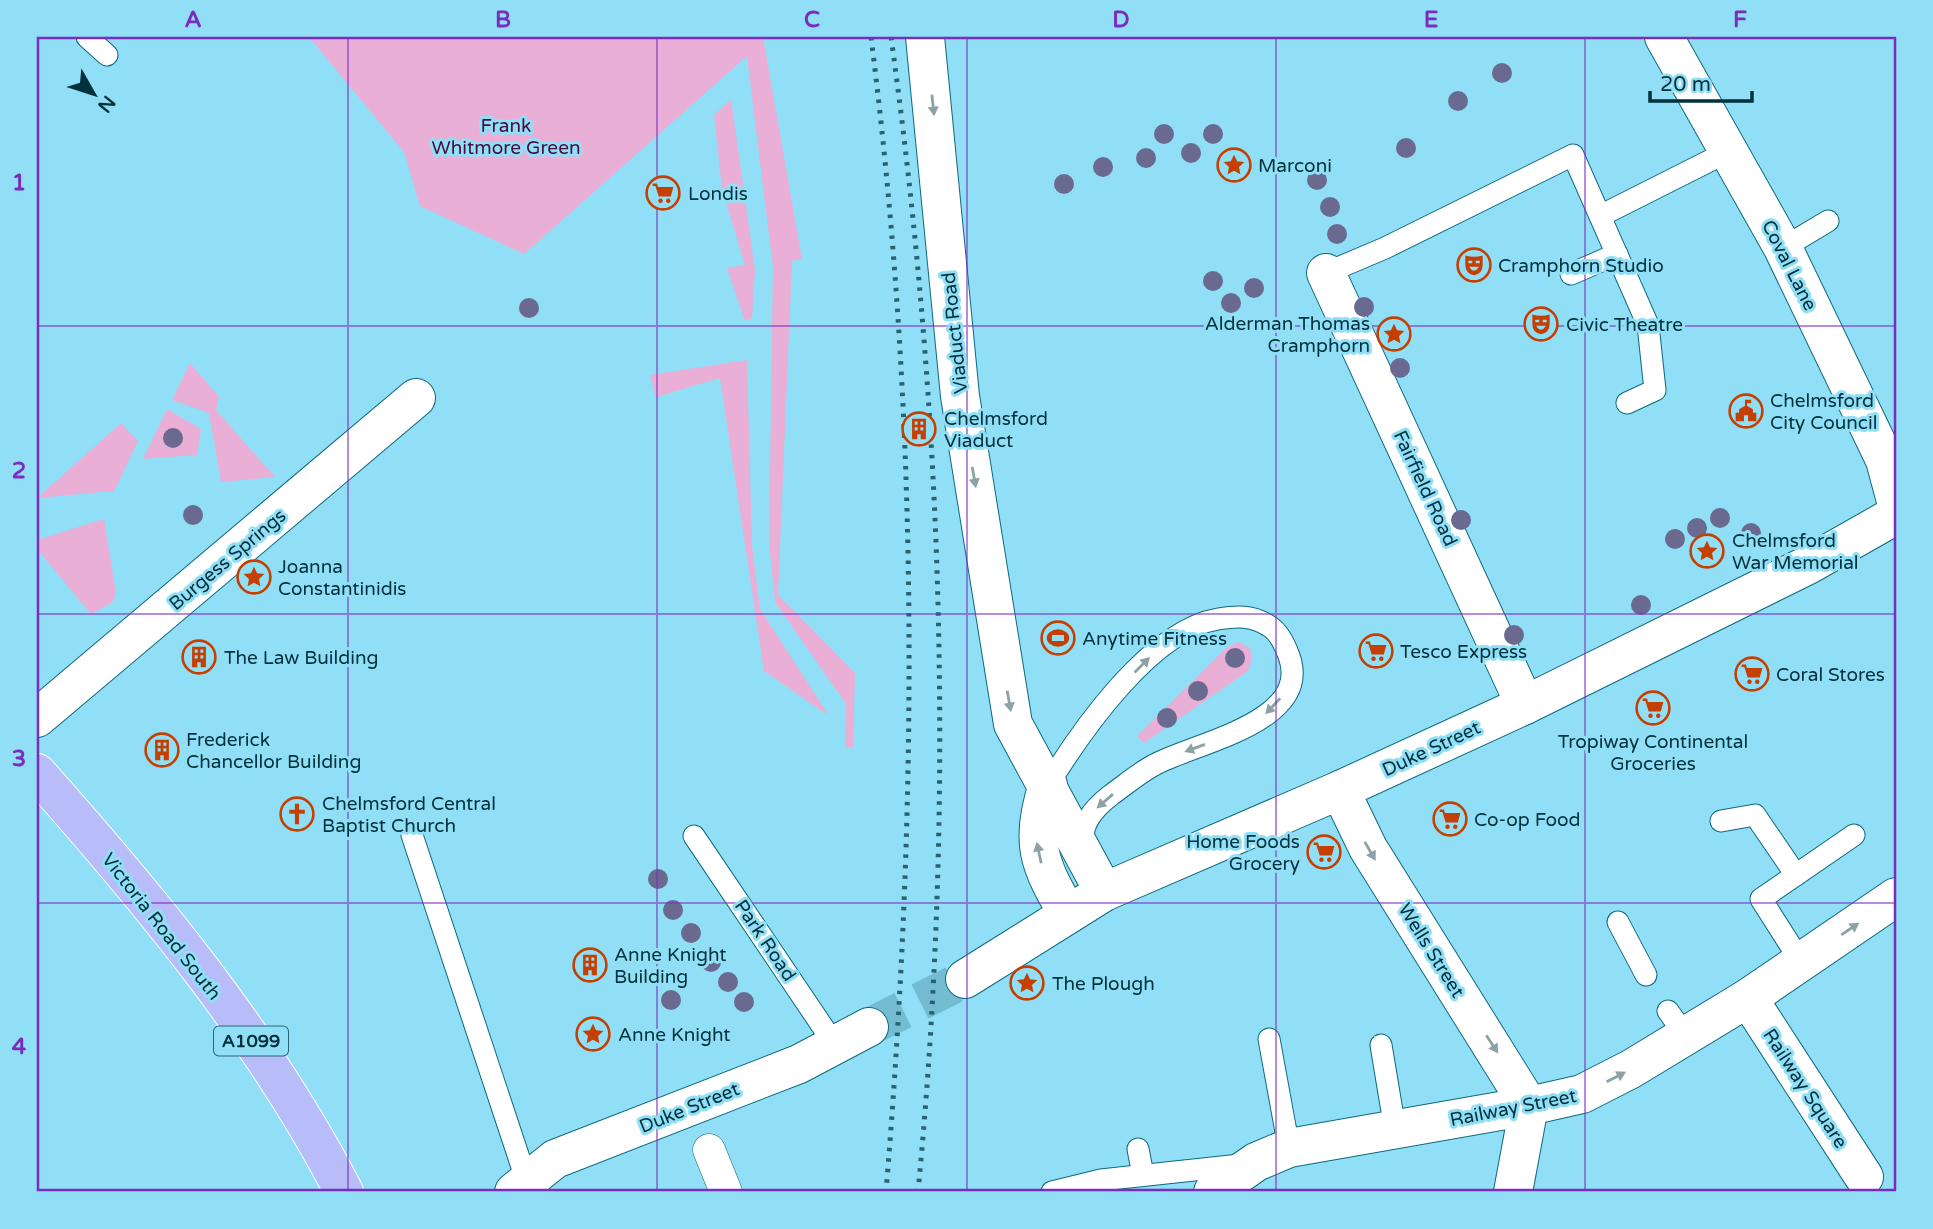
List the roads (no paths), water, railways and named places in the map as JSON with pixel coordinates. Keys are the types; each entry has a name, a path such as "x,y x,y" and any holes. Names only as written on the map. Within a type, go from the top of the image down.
{"main road":[{"name":"Victoria Road South","path":"37,773 144,900 274,1070 318,1142 344,1192"}],"street":[{"name":"Viaduct Road","path":"925,37 960,396 989,561 996,629 1016,736 1048,785 1104,892"},
{"name":"Coval Lane","path":"1674,40 1729,151 1783,248 1885,460 1896,502"},
{"name":"Fairfield Road","path":"1326,273 1525,705"},
{"name":"Burgess Springs","path":"37,718 416,398"},
{"name":"Duke Street","path":"965,979 1104,892 1340,790 1525,705 1808,565 1896,514"},
{"path":"1048,785 1038,814 1036,840 1041,863 1068,914"},
{"name":"Wells Street","path":"1340,790 1367,848 1443,951 1529,1106"},
{"name":"Railway Street","path":"1213,1192 1273,1155 1583,1094 1677,1023 1748,998 1896,897"},
{"name":"Railway Square","path":"1748,998 1864,1177"},
{"name":"Duke Street","path":"520,1187 555,1159 799,1064 869,1027"},
{"path":"1513,1192 1529,1106"},
{"path":"709,1150 726,1192"}],"lane":[{"path":"87,37 107,55"},
{"path":"1600,216 1729,151"},
{"path":"1326,273 1385,248 1573,155 1648,325 1655,390 1627,402"},
{"path":"1783,248 1828,222"},
{"path":"1571,274 1617,254"},
{"path":"1048,785 1072,745 1103,704 1153,654 1186,631 1213,620 1237,615 1256,618 1272,627 1284,643 1292,665 1290,685 1275,708 1235,733 1155,764 1123,786 1086,819 1081,836 1083,853"},
{"path":"1721,821 1755,815 1796,875"},
{"path":"412,835 520,1187"},
{"path":"1801,961 1761,899 1854,835"},
{"name":"Park Road","path":"694,836 835,1045"},
{"path":"1618,922 1646,975"},
{"path":"1052,1192 1101,1180 1273,1155 1269,1038"},
{"path":"1381,1045 1395,1129"},
{"path":"1138,1149 1143,1175"}],"tunnel":[{"path":"869,1027 965,979"}],"railway":[{"path":"871,37 899,326 909,614 904,902 886,1192"},
{"path":"891,37 923,325 933,469 938,614 940,759 937,903 930,1048 918,1192"}],"place":[{"name":"Marconi","path":"1234,165"},
{"name":"Londis","path":"663,193"},
{"name":"Cramphorn Studio","path":"1474,265"},
{"name":"Civic Theatre","path":"1541,324"},
{"name":"Alderman Thomas Cramphorn","path":"1394,334"},
{"name":"Chelmsford City Council","path":"1746,411"},
{"name":"Chelmsford Viaduct","path":"919,429"},
{"name":"Chelmsford War Memorial","path":"1707,551"},
{"name":"Joanna Constantinidis","path":"254,577"},
{"name":"Anytime Fitness","path":"1058,638"},
{"name":"Tesco Express","path":"1376,651"},
{"name":"The Law Building","path":"199,657"},
{"name":"Coral Stores","path":"1752,674"},
{"name":"Tropiway Continental Groceries","path":"1653,708"},
{"name":"Frederick Chancellor Building","path":"162,750"},
{"name":"Chelmsford Central Baptist Church","path":"297,814"},
{"name":"Co-op Food","path":"1450,819"},
{"name":"Home Foods Grocery","path":"1324,852"},
{"name":"Anne Knight Building","path":"590,965"},
{"name":"The Plough","path":"1027,983"},
{"name":"Anne Knight","path":"593,1034"}],"park label":[{"name":"Frank Whitmore Green","path":"506,136"}]}
